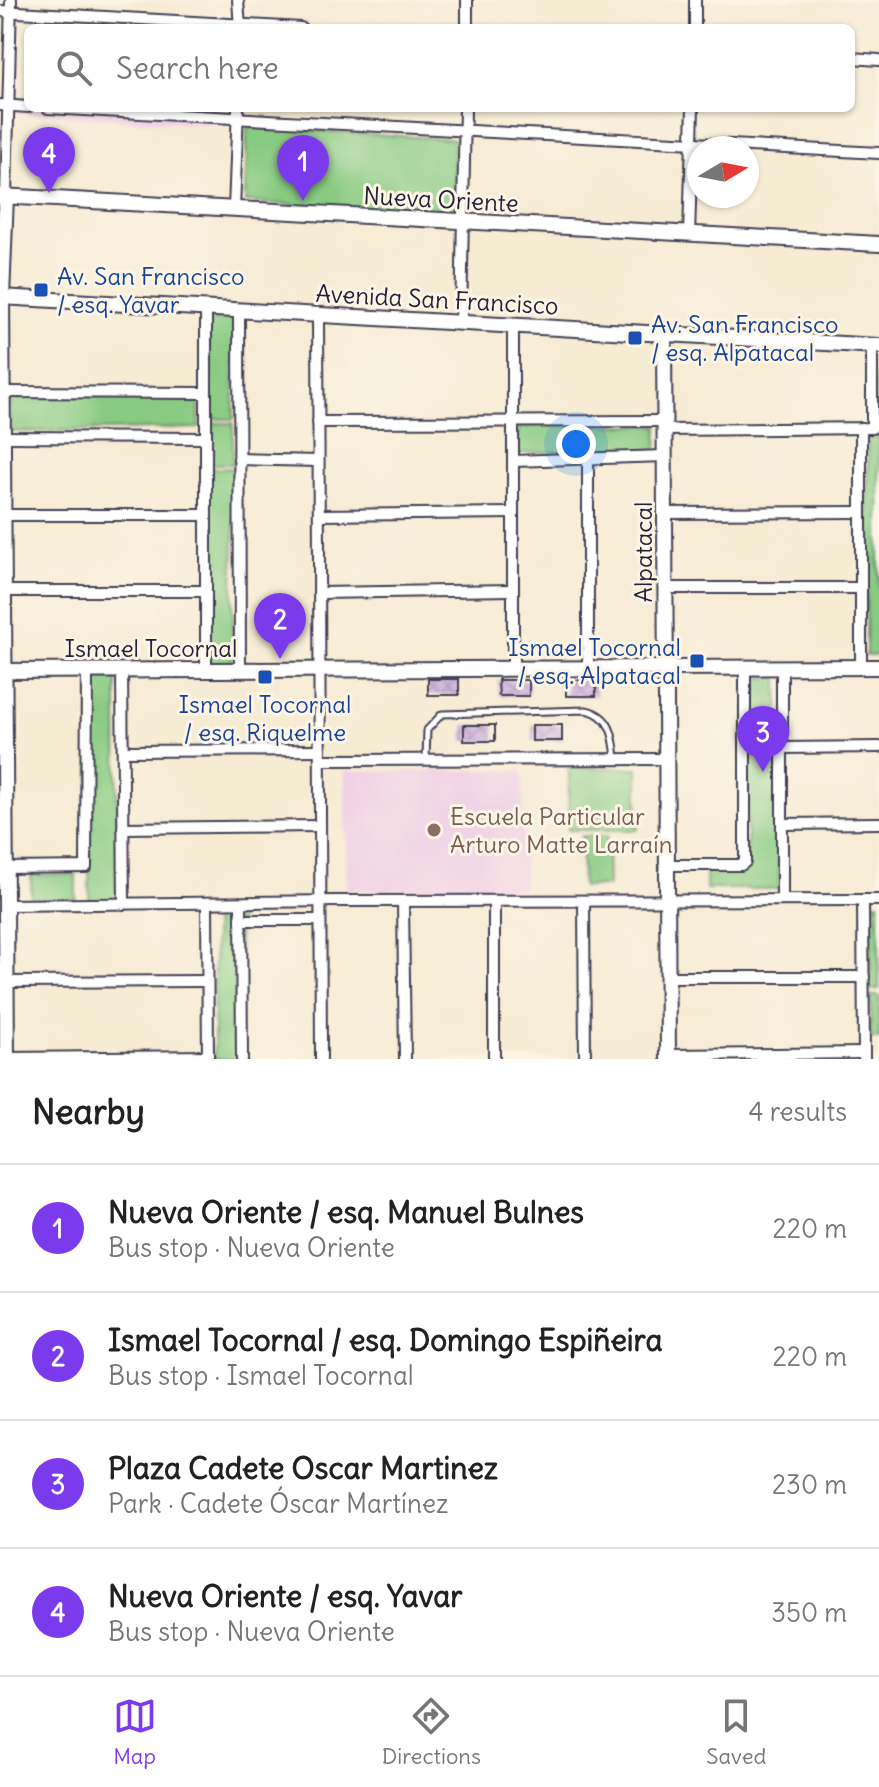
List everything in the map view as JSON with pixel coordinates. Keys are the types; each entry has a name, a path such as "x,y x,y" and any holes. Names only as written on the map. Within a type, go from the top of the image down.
{"main road":[{"name":"Nueva Oriente","path":"3,196 879,244"},
{"path":"3,196 2,751 7,1058"},
{"name":"Avenida San Francisco","path":"1,297 877,345"},
{"name":"Alpatacal","path":"664,334 668,1057"},
{"name":"Ismael Tocornal","path":"2,671 879,667"}],"street":[{"path":"3,196 5,12 11,0"},
{"path":"238,0 240,24"},
{"path":"467,0 467,24"},
{"path":"695,0 695,24"},
{"path":"5,12 206,24"},
{"path":"855,58 879,60"},
{"path":"4,106 24,107"},
{"path":"200,112 687,143"},
{"path":"461,322 465,112"},
{"path":"692,136 693,112"},
{"path":"234,209 238,113"},
{"path":"759,147 879,153"},
{"path":"689,235 690,208"},
{"path":"206,308 206,670"},
{"path":"239,310 240,670"},
{"path":"318,314 321,1059"},
{"path":"513,325 513,669"},
{"path":"861,667 861,512 866,428 877,345"},
{"path":"2,384 206,393"},
{"path":"318,422 513,420 665,426 866,428"},
{"path":"3,437 206,438"},
{"path":"513,461 665,456"},
{"path":"239,459 318,461"},
{"path":"588,459 588,669"},
{"path":"665,513 861,512"},
{"path":"319,515 513,513"},
{"path":"4,515 206,515"},
{"path":"666,588 861,588"},
{"path":"319,593 513,590"},
{"path":"4,591 206,591"},
{"path":"667,865 742,865 745,862 745,668"},
{"path":"782,668 782,900"},
{"path":"6,868 86,867 87,670"},
{"path":"122,670 124,904"},
{"path":"782,748 879,747"},
{"path":"123,751 426,760 667,759"},
{"path":"782,824 879,823"},
{"path":"123,828 320,826"},
{"path":"668,1057 864,1056 863,900"},
{"path":"4,911 124,904 879,900"},
{"path":"403,901 405,1059"},
{"path":"494,901 494,1059"},
{"path":"584,901 585,1059"},
{"path":"241,903 242,1059"},
{"path":"7,1058 208,1057 207,904"},
{"path":"241,920 320,920"},
{"path":"668,977 864,977"},
{"path":"6,982 207,981"}],"lane":[{"path":"426,760 427,730 442,714 586,710 604,717 610,727 616,760"}],"shaded area":[{"path":"15,96 24,96 24,112 230,112 229,126 15,113"},
{"name":"Escuela Particular Arturo Matte Larraín","path":"523,770 524,889 346,890 345,771"}],"green space":[{"path":"247,127 454,139 455,213 245,202"},
{"path":"209,319 234,319 234,419 208,419"},
{"path":"879,354 879,655 866,656 868,438 876,438 876,356"},
{"path":"199,394 199,428 11,432 10,397"},
{"path":"209,423 233,423 233,464 209,464"},
{"path":"658,425 657,450 519,453 518,426"},
{"path":"235,468 232,665 210,664 208,469"},
{"path":"778,677 779,889 706,889 706,867 747,867 747,678"},
{"path":"91,678 117,679 118,903 89,903"},
{"path":"569,768 638,768 638,830 568,830"},
{"path":"581,836 607,836 608,886 582,887"},
{"path":"76,874 76,899 31,900 31,875"},
{"path":"870,902 879,902 879,989 870,990"},
{"path":"214,915 239,915 238,1059 214,1059"},
{"path":"871,996 879,996 879,1039 870,1038"}],"building":[{"path":"428,679 459,679 459,695 428,695"},
{"path":"498,680 529,680 529,696 499,696"},
{"path":"566,680 596,680 596,696 566,696"},
{"path":"464,725 495,725 495,741 464,741"},
{"path":"532,725 562,725 562,741 532,741"}],"place":[{"name":"Nueva Oriente / esq. Yavar","path":"49,193"},
{"name":"Nueva Oriente / esq. Manuel Bulnes","path":"303,201"},
{"name":"Av. San Francisco / esq. Yavar","path":"41,290"},
{"name":"Av. San Francisco / esq. Alpatacal","path":"635,338"},
{"name":"Ismael Tocornal / esq. Domingo Espiñeira","path":"280,659"},
{"name":"Ismael Tocornal / esq. Alpatacal","path":"697,661"},
{"name":"Ismael Tocornal / esq. Riquelme","path":"265,677"},
{"name":"Plaza Cadete Oscar Martinez","path":"763,772"},
{"name":"Escuela Particular Arturo Matte Larraín","path":"434,830"}]}
